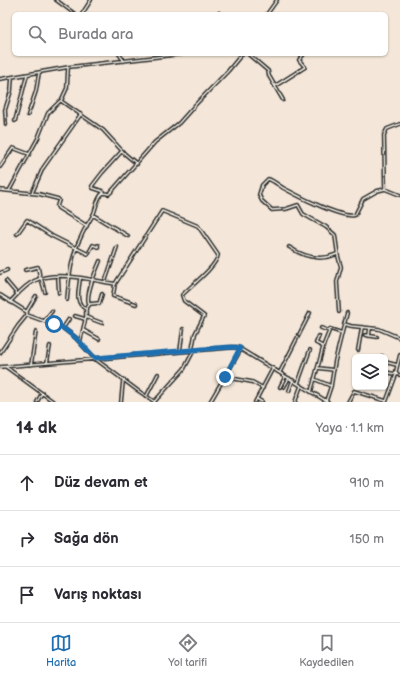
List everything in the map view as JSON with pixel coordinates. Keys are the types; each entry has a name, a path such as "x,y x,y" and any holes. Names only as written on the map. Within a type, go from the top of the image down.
{"street":[{"path":"56,0 72,12"},
{"path":"83,12 91,0"},
{"path":"268,12 277,0"},
{"path":"121,56 124,60"},
{"path":"0,79 68,67 163,56"},
{"path":"122,151 102,173 92,186 93,188 109,194 155,142 179,123 240,56"},
{"path":"250,56 268,71 269,76 283,100"},
{"path":"275,86 306,67 299,60 302,56"},
{"path":"9,191 38,138 48,113 61,101 67,88 68,67"},
{"path":"28,115 36,91 39,72"},
{"path":"15,122 28,74"},
{"path":"6,125 6,108 11,91 12,77"},
{"path":"61,101 103,130 122,151 137,164"},
{"path":"32,193 43,168 81,114"},
{"path":"385,189 384,135 387,129 400,124"},
{"path":"0,167 13,148 29,155"},
{"path":"339,312 337,282 341,267 337,254 335,235 326,227 303,214 298,205 286,209 272,210 268,208 259,195 262,185 268,179 286,190 329,210 351,216 355,215 363,199 378,191 385,189 400,194"},
{"path":"0,190 32,193 59,199 58,208 86,226"},
{"path":"67,300 69,277 76,248 93,215 98,200 104,193"},
{"path":"27,315 63,328 80,342 95,358 124,381 155,402 184,369 193,350 195,334 204,316 184,301 182,294 217,260 218,255 198,226 162,211 115,284 113,296 136,304"},
{"path":"93,215 128,236"},
{"path":"17,234 27,220 52,236 88,254 93,245 98,246"},
{"path":"289,247 300,254 314,257 329,257 337,254"},
{"path":"105,282 117,248"},
{"path":"80,342 86,318 86,309 92,280 100,261"},
{"path":"26,270 38,267 45,292"},
{"path":"0,273 7,270"},
{"path":"58,277 59,293"},
{"path":"10,302 33,281 41,278 69,277 115,284"},
{"path":"80,278 78,301 81,307 86,309"},
{"path":"6,281 18,294"},
{"path":"88,304 99,303 102,294"},
{"path":"0,295 27,312"},
{"path":"0,353 27,315 27,312 36,296"},
{"path":"44,321 52,311"},
{"path":"280,372 310,313"},
{"path":"0,367 232,347 241,349 327,402 347,313"},
{"path":"75,316 102,323"},
{"path":"63,328 69,319"},
{"path":"344,324 379,329 400,338"},
{"path":"358,350 362,327"},
{"path":"369,336 370,327"},
{"path":"320,328 329,331 342,332"},
{"path":"180,351 184,329"},
{"path":"83,330 99,339"},
{"path":"31,365 36,331"},
{"path":"311,392 323,346 329,331"},
{"path":"365,335 377,337"},
{"path":"319,336 316,343 323,346"},
{"path":"47,363 50,346"},
{"path":"210,402 241,349"},
{"path":"298,383 310,350"},
{"path":"348,402 354,391 386,401 396,374 400,355"},
{"path":"388,363 397,365"},
{"path":"6,367 54,402"},
{"path":"255,402 273,368"},
{"path":"318,368 334,370"},
{"path":"388,373 400,375"},
{"path":"146,397 158,374"},
{"path":"280,387 286,376"},
{"path":"225,377 252,382 263,388"},
{"path":"284,387 289,378"},
{"path":"314,379 331,386"},
{"path":"289,391 293,380"},
{"path":"121,402 124,381"},
{"path":"294,402 301,386"},
{"path":"37,402 42,393"},
{"path":"257,399 262,402"}],"route":[{"path":"54,324 63,328 76,338 94,358 216,348 240,348 241,349 225,377"}]}
